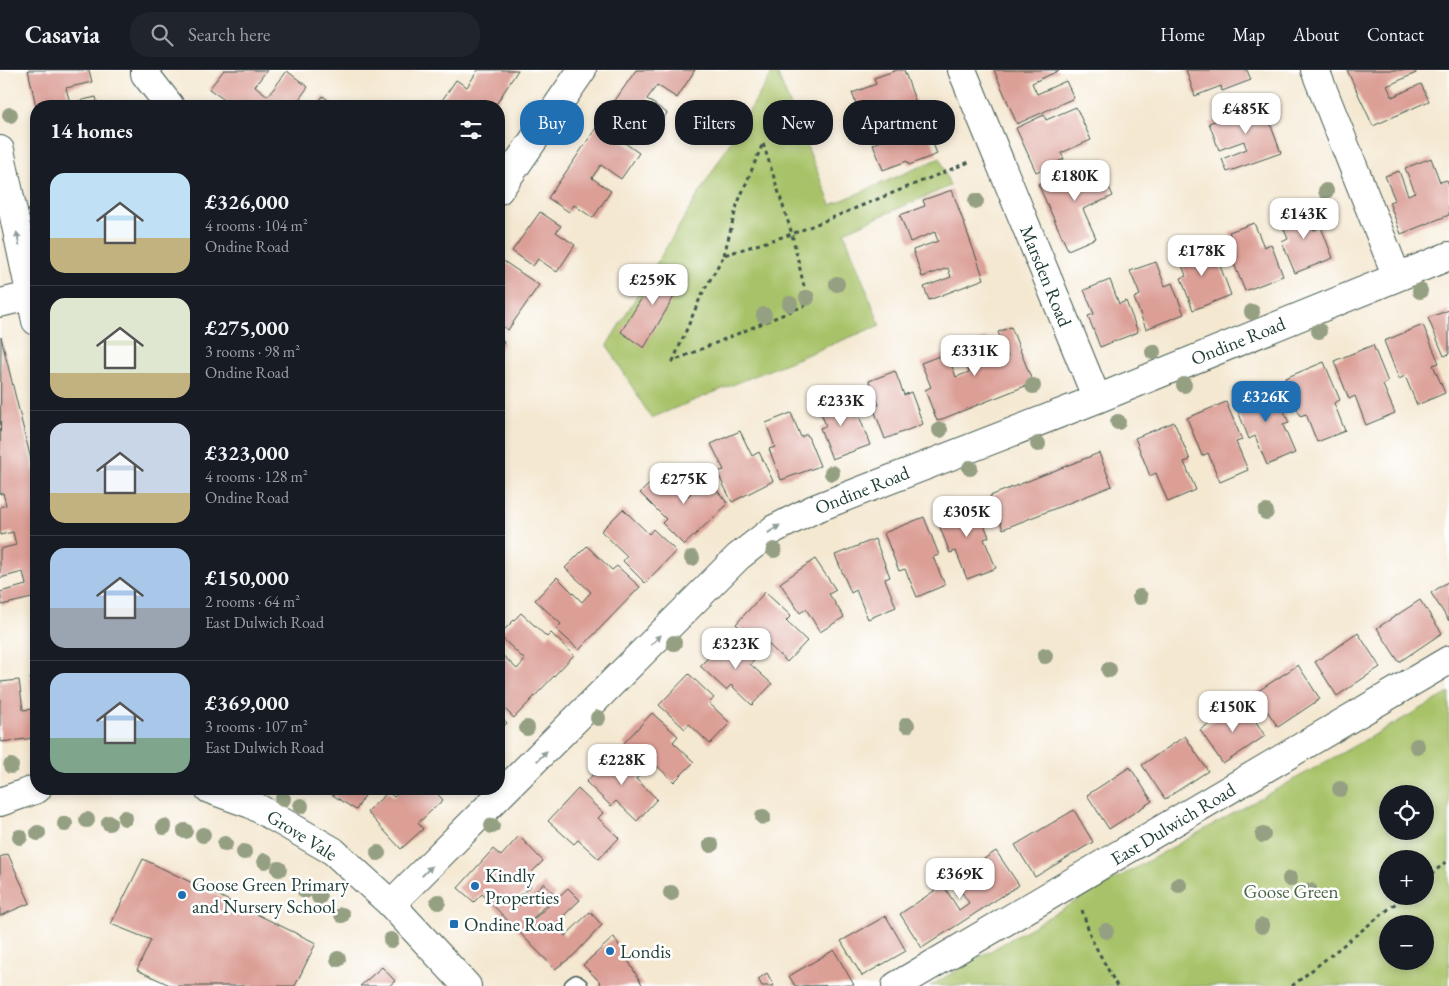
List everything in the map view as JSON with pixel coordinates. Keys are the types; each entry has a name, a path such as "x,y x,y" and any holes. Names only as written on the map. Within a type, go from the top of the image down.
{"street":[{"path":"145,70 166,100"},
{"path":"505,181 582,70"},
{"name":"Marsden Road","path":"962,70 1097,399"},
{"path":"1315,70 1397,277"},
{"path":"0,150 30,295"},
{"name":"Ondine Road","path":"505,791 738,557 774,529 814,509 1097,399 1449,256"},
{"path":"0,303 30,308"},
{"name":"East Dulwich Road","path":"896,986 1449,660"},
{"path":"0,802 30,791"},
{"name":"Grove Vale","path":"226,795 251,804 333,851 392,904 467,986"},
{"name":"Ondine Road","path":"392,904 501,795"}],"lane":[{"path":"572,986 576,983 580,986"}],"path":[{"path":"764,143 792,234 808,304 673,361 701,296 724,255 738,205 764,143"},
{"path":"724,255 792,234 996,152"},
{"path":"1434,872 1449,860"},
{"path":"1072,883 1092,940 1117,986"},
{"path":"1292,986 1394,905"}],"green space":[{"path":"774,70 776,70 788,100 763,100 763,145 807,145 831,205 940,158 950,186 844,232 880,325 651,418 607,345 728,145 753,145 753,105"},
{"name":"Goose Green","path":"1449,693 1449,986 930,986 1078,900"}],"building":[{"path":"28,70 89,70 92,82 66,88 69,100 35,100"},
{"path":"224,70 267,70 255,86 268,96 287,71 308,87 298,100 225,100 209,89"},
{"path":"478,70 518,70 499,100 442,100 456,80 467,87"},
{"path":"636,70 695,70 677,98 657,85 647,99 648,100 615,100"},
{"path":"897,70 904,70 915,100 855,100 852,93 876,84 874,78"},
{"path":"994,70 1060,70 1032,83 1037,94 1066,81 1074,98 1017,124"},
{"path":"1186,70 1247,70 1251,80 1222,91 1221,86 1195,96"},
{"path":"1347,70 1415,70 1416,73 1387,86 1392,97 1421,84 1429,101 1373,126"},
{"path":"96,97 97,100 83,100"},
{"path":"1261,99 1281,153 1227,172 1222,159 1247,149 1244,141 1219,150 1209,123 1234,114 1232,110"},
{"path":"1076,107 1091,140 1061,153 1064,159 1036,172 1016,128 1044,115 1046,120"},
{"path":"594,131 594,145 628,145 639,153 621,179 601,165 596,172 592,178 611,191 593,218 574,205 569,212 548,198"},
{"path":"873,145 934,145 937,154 909,165 907,161 883,170"},
{"path":"1431,158 1440,182 1447,180 1449,185 1449,215 1401,234 1389,202 1395,200 1385,176 1399,171 1408,195 1415,192 1405,168"},
{"path":"1098,163 1113,196 1083,209 1096,238 1068,250 1038,184 1066,171 1069,176"},
{"path":"952,190 984,279 929,300 924,287 951,277 948,268 922,277 913,250 938,241 935,232 910,242 900,215 925,206 923,200"},
{"path":"1305,205 1314,230 1321,227 1333,258 1295,273 1282,242 1288,239 1278,215"},
{"path":"540,212 561,226 556,232 575,245 557,272 538,259 533,266 512,251"},
{"path":"1254,223 1264,247 1271,244 1283,276 1245,291 1232,259 1238,257 1229,232"},
{"path":"1203,242 1212,266 1219,263 1231,295 1193,310 1181,278 1186,276 1177,251"},
{"path":"505,262 539,285 508,330 505,328"},
{"path":"1156,262 1165,286 1172,283 1184,314 1146,329 1134,298 1140,295 1130,271"},
{"path":"662,265 685,278 644,348 621,332"},
{"path":"1110,280 1119,304 1126,301 1138,332 1100,347 1088,316 1094,314 1084,290"},
{"path":"1449,310 1449,354 1444,356 1428,318"},
{"path":"1423,325 1439,363 1433,365 1445,393 1417,405 1405,376 1399,379 1384,341"},
{"path":"1011,327 1033,383 937,421 925,390 931,387 921,363 947,353 956,377 964,374 969,372 960,347 986,338 995,362 1008,357 998,332"},
{"path":"1,337 30,455 30,598 2,605 0,592 26,585 23,572 0,578 0,549 16,545 13,532 0,535 0,507 6,505 3,493 0,494"},
{"path":"1373,345 1388,382 1383,385 1395,413 1366,425 1355,396 1349,399 1334,361"},
{"path":"1324,362 1340,400 1334,403 1345,431 1317,442 1306,414 1300,416 1285,378"},
{"path":"895,371 904,395 911,392 923,424 885,439 873,407 879,405 869,381"},
{"path":"1273,385 1289,423 1283,425 1295,453 1267,465 1255,436 1249,439 1234,401"},
{"path":"842,392 852,416 858,413 870,445 832,459 820,428 826,426 817,402"},
{"path":"1226,402 1242,440 1236,442 1248,470 1220,482 1208,453 1202,456 1187,418"},
{"path":"791,413 801,437 807,434 820,466 781,480 769,449 775,447 766,423"},
{"path":"1174,422 1190,460 1184,462 1196,490 1168,502 1156,473 1150,476 1135,438"},
{"path":"740,431 752,456 759,452 773,481 732,502 717,472 724,470 711,444"},
{"path":"1099,453 1112,486 1003,529 990,496"},
{"path":"662,472 688,496 693,491 688,486 696,477 701,483 707,478 728,504 684,545 662,523 666,519 640,493"},
{"path":"974,499 989,537 984,539 996,568 967,579 956,551 950,553 935,515"},
{"path":"623,509 649,534 653,529 676,551 645,583 623,561 627,556 601,531"},
{"path":"924,517 939,555 933,557 945,585 917,597 905,569 899,571 884,533"},
{"path":"875,539 890,577 885,579 896,607 868,619 856,590 851,593 835,555"},
{"path":"587,546 612,570 617,566 640,587 579,650 556,629 561,624 535,600 557,577 582,602 591,592 565,568"},
{"path":"815,559 836,590 829,594 844,617 820,632 806,609 800,613 780,583"},
{"path":"1449,581 1449,621 1431,593"},
{"path":"765,592 791,616 786,621 807,641 787,662 766,642 761,647 736,624"},
{"path":"1420,600 1442,633 1399,662 1377,628"},
{"path":"521,613 547,637 551,633 574,655 514,718 505,709 505,658 517,669 525,660 505,641 505,629"},
{"path":"1358,633 1380,667 1337,696 1315,662"},
{"path":"730,635 756,659 750,664 772,684 752,705 731,685 726,690 700,666"},
{"path":"1298,665 1320,699 1278,727 1255,693"},
{"path":"689,674 714,698 709,703 730,723 710,744 689,724 685,729 659,705"},
{"path":"19,680 23,710 30,709 30,739 0,742 0,682"},
{"path":"1243,701 1265,736 1223,764 1200,730"},
{"path":"652,713 678,736 673,742 694,762 674,782 653,762 648,768 623,744"},
{"path":"1185,736 1208,771 1165,799 1142,765"},
{"path":"616,750 641,774 636,779 657,799 637,821 616,801 611,806 586,782"},
{"path":"1130,767 1152,801 1109,829 1087,795"},
{"path":"578,789 603,813 598,818 619,838 599,859 578,840 574,844 548,821"},
{"path":"332,795 365,795 356,810"},
{"path":"385,795 394,797 396,795 438,795 443,800 418,823 423,829 401,849 367,812"},
{"path":"1074,810 1093,842 1035,877 1015,845"},
{"path":"519,836 543,861 525,879 531,886 514,901 519,906 544,883 555,895 526,926 568,888 580,900 555,924 565,936 590,912 602,925 573,956 555,969 482,894 474,902 458,888 493,849 501,856"},
{"path":"996,851 1019,885 922,948 900,914 943,885 959,910 969,903 953,879"},
{"path":"8,854 30,903 0,916 0,857"},
{"path":"143,859 316,943 295,986 172,986 137,970 151,940 111,924"},
{"path":"886,916 906,951 862,976 841,941"},
{"name":"Londis","path":"614,937 643,986 597,986 601,983 583,965"},
{"path":"834,950 854,985 795,986 789,976"},
{"path":"382,967 395,981 389,986 360,986"},
{"path":"767,973 774,986 762,986 758,979"}],"place":[{"name":"Kindly Properties","path":"475,886"},
{"name":"Goose Green Primary and Nursery School","path":"182,895"},
{"name":"Ondine Road","path":"454,924"},
{"name":"Londis","path":"610,951"}]}
